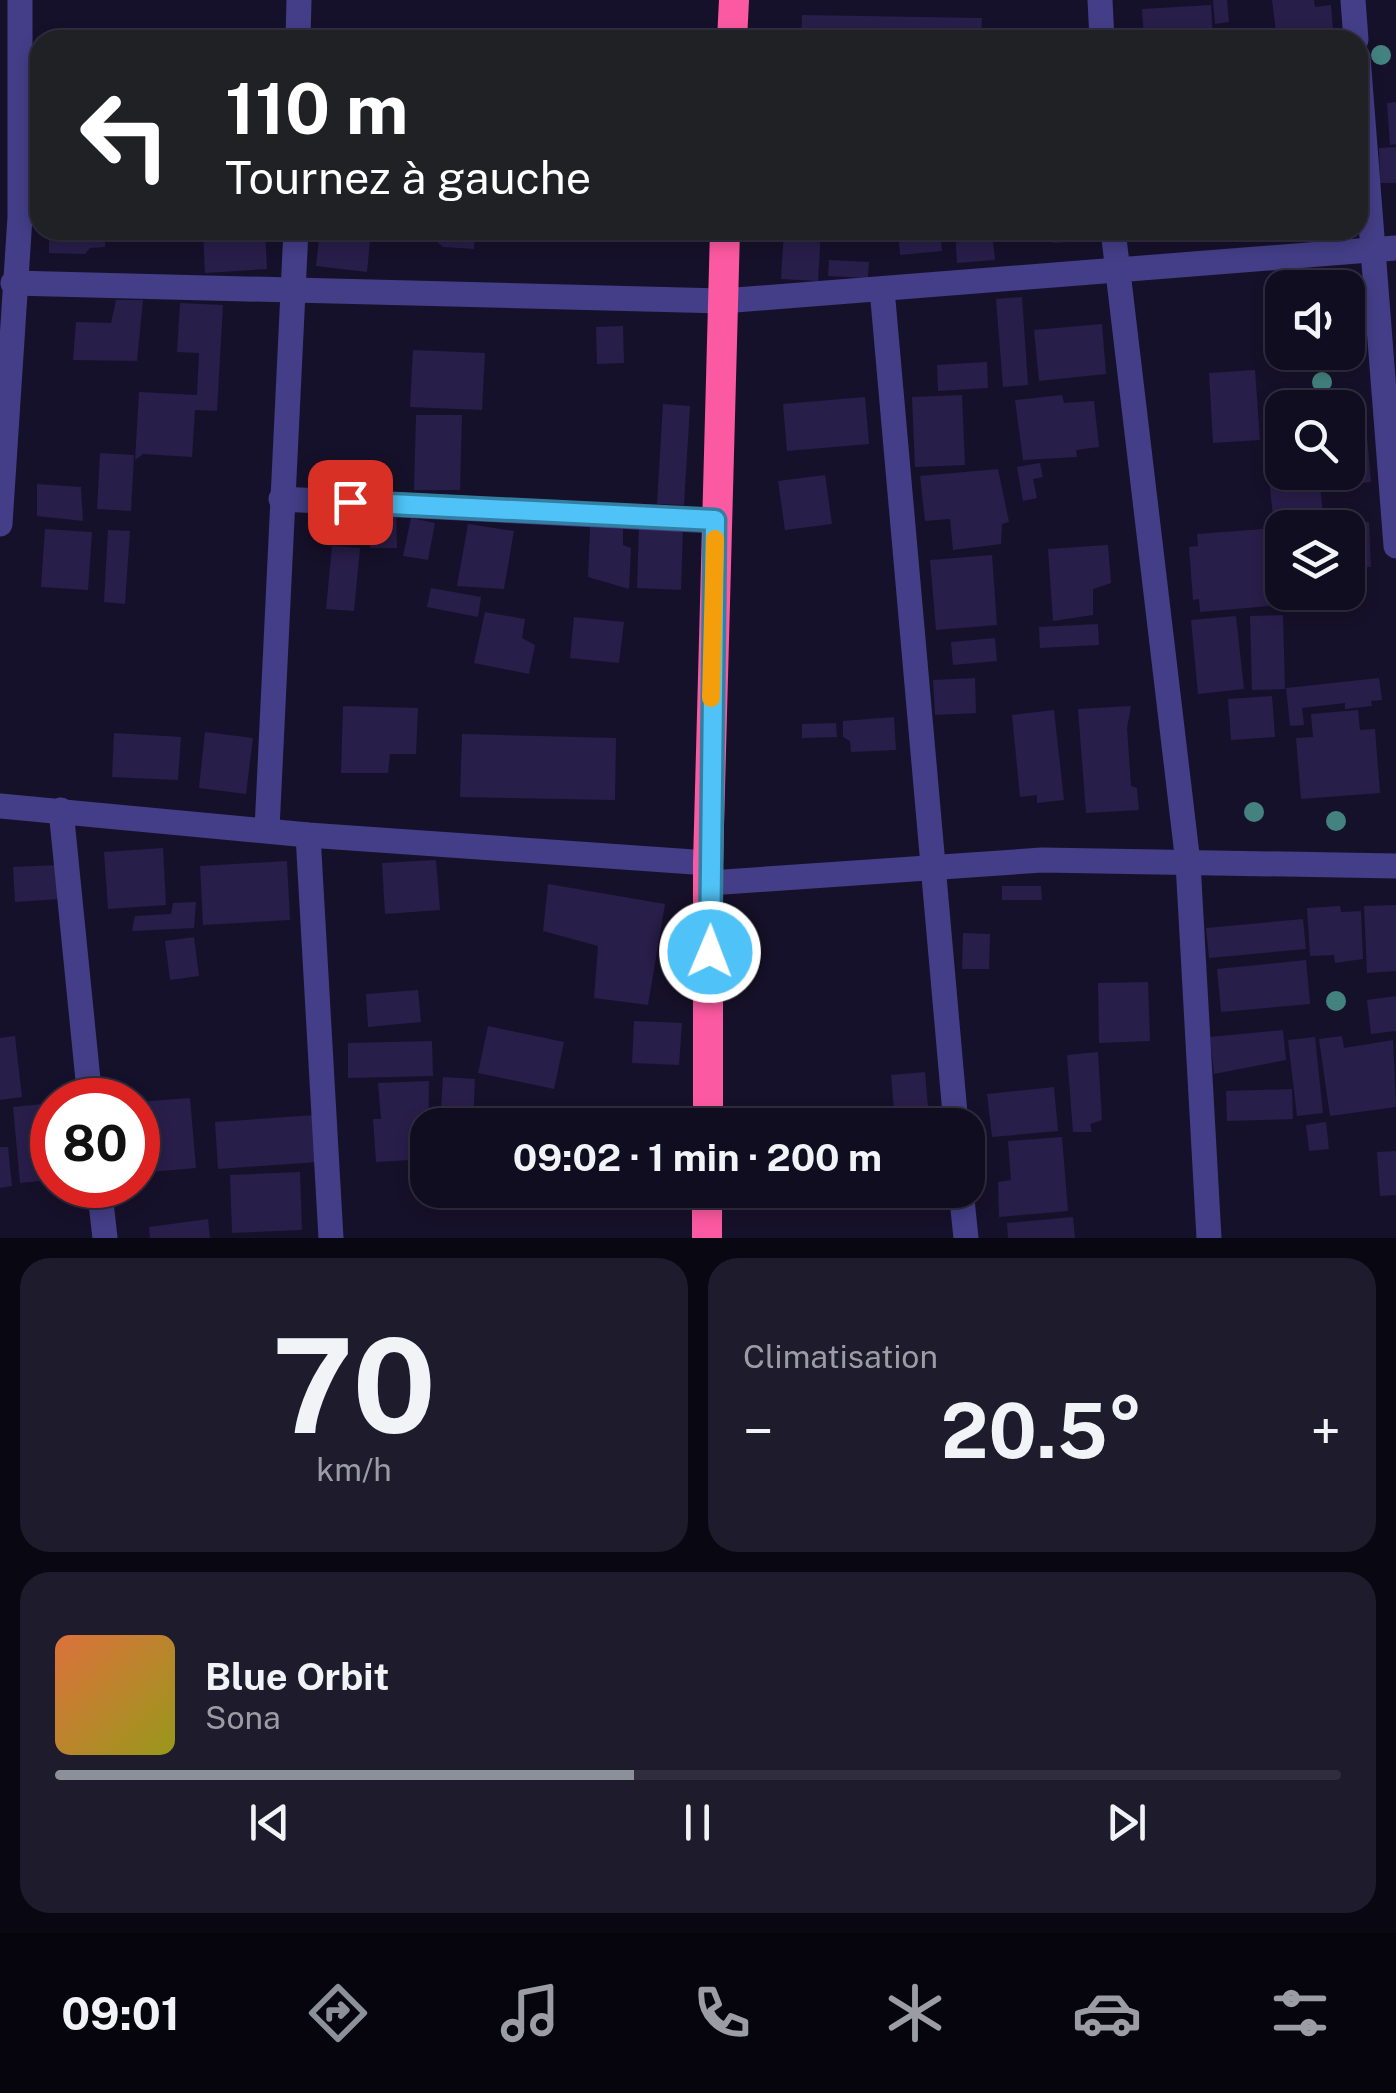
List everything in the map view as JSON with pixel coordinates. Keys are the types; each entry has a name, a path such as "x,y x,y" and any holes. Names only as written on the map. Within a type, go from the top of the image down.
{"highway":[{"path":"732,30 734,0"},
{"path":"708,1108 715,520 725,240"},
{"path":"707,1208 707,1238"}],"street":[{"path":"0,524 14,283 10,216 20,0"},
{"path":"298,30 299,0"},
{"path":"1100,0 1102,30"},
{"path":"1353,0 1355,30"},
{"path":"1368,131 1384,249 1396,546"},
{"path":"267,829 296,240"},
{"path":"1114,240 1188,863 1210,1238"},
{"path":"14,283 722,301 1384,249"},
{"path":"882,289 954,1108"},
{"path":"281,499 715,520"},
{"path":"0,806 709,873 1042,860 1396,866"},
{"path":"61,810 88,1078"},
{"path":"308,835 331,1238"},
{"path":"101,1208 104,1238"},
{"path":"964,1208 966,1238"}],"building":[{"path":"1213,0 1227,0 1229,22 1215,24"},
{"path":"1272,0 1314,0 1315,7 1331,5 1333,30 1276,30"},
{"path":"1211,5 1212,30 1143,30 1142,9"},
{"path":"802,15 982,18 981,30 801,30"},
{"path":"1396,102 1396,144 1390,145 1387,103"},
{"path":"1396,147 1396,183 1380,183 1379,148"},
{"path":"49,240 105,240 105,247 90,248 85,254 49,253"},
{"path":"203,240 266,240 267,269 205,273"},
{"path":"319,240 370,240 367,272 316,266"},
{"path":"435,240 474,240 474,249 443,247"},
{"path":"783,240 820,240 818,281 781,279"},
{"path":"899,240 941,240 942,251 900,255"},
{"path":"956,240 993,240 995,260 957,263"},
{"path":"1053,240 1099,240 1053,243"},
{"path":"829,260 869,262 868,278 828,276"},
{"path":"1022,297 1028,385 1003,387 996,299"},
{"path":"116,300 143,300 137,361 73,360 76,322 111,323"},
{"path":"180,303 223,305 217,411 195,410 192,457 143,454 135,460 139,392 197,395 199,353 177,352"},
{"path":"1102,324 1106,374 1039,381 1034,330"},
{"path":"623,326 624,363 597,364 596,327"},
{"path":"413,350 485,353 482,410 410,407"},
{"path":"987,362 988,388 938,391 937,365"},
{"path":"1255,370 1260,440 1213,443 1209,373"},
{"path":"962,395 965,465 915,467 912,397"},
{"path":"1062,395 1064,403 1094,401 1099,447 1076,450 1077,457 1023,460 1015,400"},
{"path":"865,397 869,444 787,451 783,404"},
{"path":"663,404 690,406 684,505 657,504"},
{"path":"416,415 462,415 460,490 414,490"},
{"path":"1365,437 1371,482 1365,483"},
{"path":"100,453 134,455 131,511 97,509"},
{"path":"1040,463 1043,477 1033,479 1037,498 1023,501 1017,467"},
{"path":"998,469 1009,522 1002,524 1001,544 953,550 950,519 925,521 920,476"},
{"path":"825,475 832,524 785,530 778,481"},
{"path":"37,484 81,487 83,521 37,516"},
{"path":"1270,490 1320,490 1323,510 1272,510"},
{"path":"396,506 397,548 370,548 369,507"},
{"path":"411,518 435,523 428,560 403,556"},
{"path":"1365,522 1369,522 1371,567 1365,567"},
{"path":"468,524 514,531 504,589 457,586"},
{"path":"639,525 683,526 681,590 637,588"},
{"path":"590,527 623,529 623,545 631,548 629,589 588,577"},
{"path":"45,529 92,532 88,590 41,587"},
{"path":"1263,529 1265,606 1200,612 1199,599 1193,600 1189,547 1198,546 1197,534"},
{"path":"108,530 130,531 125,604 104,602"},
{"path":"1108,545 1111,583 1093,589 1093,615 1053,621 1048,549"},
{"path":"332,546 360,548 354,611 326,609"},
{"path":"992,555 997,625 936,630 930,560"},
{"path":"431,588 481,597 478,617 427,607"},
{"path":"485,612 525,619 522,638 535,645 529,674 474,663"},
{"path":"1283,615 1285,689 1252,690 1250,616"},
{"path":"1236,616 1244,689 1198,694 1191,620"},
{"path":"574,617 624,622 619,663 570,658"},
{"path":"1098,624 1099,645 1040,648 1039,627"},
{"path":"995,638 997,661 953,665 951,642"},
{"path":"975,678 976,713 935,715 933,680"},
{"path":"1379,678 1382,700 1371,701 1372,706 1345,709 1345,703 1302,708 1304,725 1290,726 1286,688"},
{"path":"1272,696 1275,737 1231,740 1228,699"},
{"path":"343,706 418,708 416,754 390,754 388,773 341,773"},
{"path":"1131,706 1127,728 1131,786 1137,788 1139,810 1086,813 1078,709"},
{"path":"1054,710 1064,800 1037,803 1037,795 1020,797 1012,715"},
{"path":"1358,710 1360,730 1375,729 1380,793 1301,799 1296,738 1313,737 1311,714"},
{"path":"894,717 896,750 851,752 850,741 843,737 843,721"},
{"path":"836,723 837,737 802,738 802,724"},
{"path":"205,732 253,738 246,794 199,788"},
{"path":"114,733 181,737 178,780 112,777"},
{"path":"462,734 616,738 615,800 460,797"},
{"path":"163,848 166,905 108,909 104,852"},
{"path":"436,860 440,910 385,914 382,863"},
{"path":"287,861 290,920 203,925 200,866"},
{"path":"57,865 59,899 15,902 13,867"},
{"path":"548,884 665,904 648,1005 594,998 598,946 543,931"},
{"path":"1002,886 1041,886 1042,900 1002,900"},
{"path":"196,902 194,928 132,931 135,916 171,914 173,903"},
{"path":"1396,905 1396,971 1367,973 1364,906"},
{"path":"1340,906 1341,912 1361,911 1363,959 1335,963 1334,955 1310,956 1307,908"},
{"path":"1303,919 1306,949 1209,958 1206,928"},
{"path":"963,933 990,934 989,969 962,969"},
{"path":"194,937 199,976 170,980 165,941"},
{"path":"1306,960 1310,1004 1221,1012 1217,969"},
{"path":"1148,982 1150,1041 1099,1043 1098,983"},
{"path":"418,990 421,1022 368,1027 366,994"},
{"path":"1396,996 1396,1031 1371,1034 1367,1000"},
{"path":"634,1021 682,1023 679,1065 632,1063"},
{"path":"488,1026 564,1042 554,1089 478,1073"},
{"path":"1283,1030 1286,1060 1214,1074 1210,1037"},
{"path":"15,1036 22,1097 0,1100 0,1038"},
{"path":"1342,1036 1344,1048 1393,1040 1396,1107 1330,1116 1319,1039"},
{"path":"1315,1037 1323,1113 1297,1116 1288,1040"},
{"path":"432,1041 433,1076 348,1078 348,1043"},
{"path":"1098,1052 1102,1120 1090,1124 1092,1132 1073,1132 1067,1055"},
{"path":"925,1072 928,1107 894,1108 891,1075"},
{"path":"443,1077 475,1079 474,1108 441,1108"},
{"path":"429,1081 429,1108 410,1108 410,1160 376,1162 373,1119 381,1119 378,1083"},
{"path":"1054,1087 1058,1131 992,1137 987,1094"},
{"path":"1292,1089 1293,1119 1227,1121 1226,1091"},
{"path":"190,1098 196,1168 160,1171 160,1100"},
{"path":"30,1105 30,1182 20,1183 13,1107"},
{"path":"315,1115 318,1162 218,1169 215,1122"},
{"path":"1326,1122 1329,1149 1309,1151 1306,1125"},
{"path":"1062,1137 1068,1211 999,1217 998,1182 1011,1180 1008,1141"},
{"path":"0,1147 8,1147 12,1186 0,1188"},
{"path":"1396,1151 1396,1195 1380,1196 1377,1152"},
{"path":"300,1172 302,1230 232,1233 230,1175"},
{"path":"1073,1217 1075,1238 1008,1238 1007,1223"},
{"path":"208,1219 210,1238 150,1238 149,1227"}],"slow traffic":[{"path":"711,698 715,539"}],"route":[{"path":"350,502 715,520 708,862 710,952"}]}
